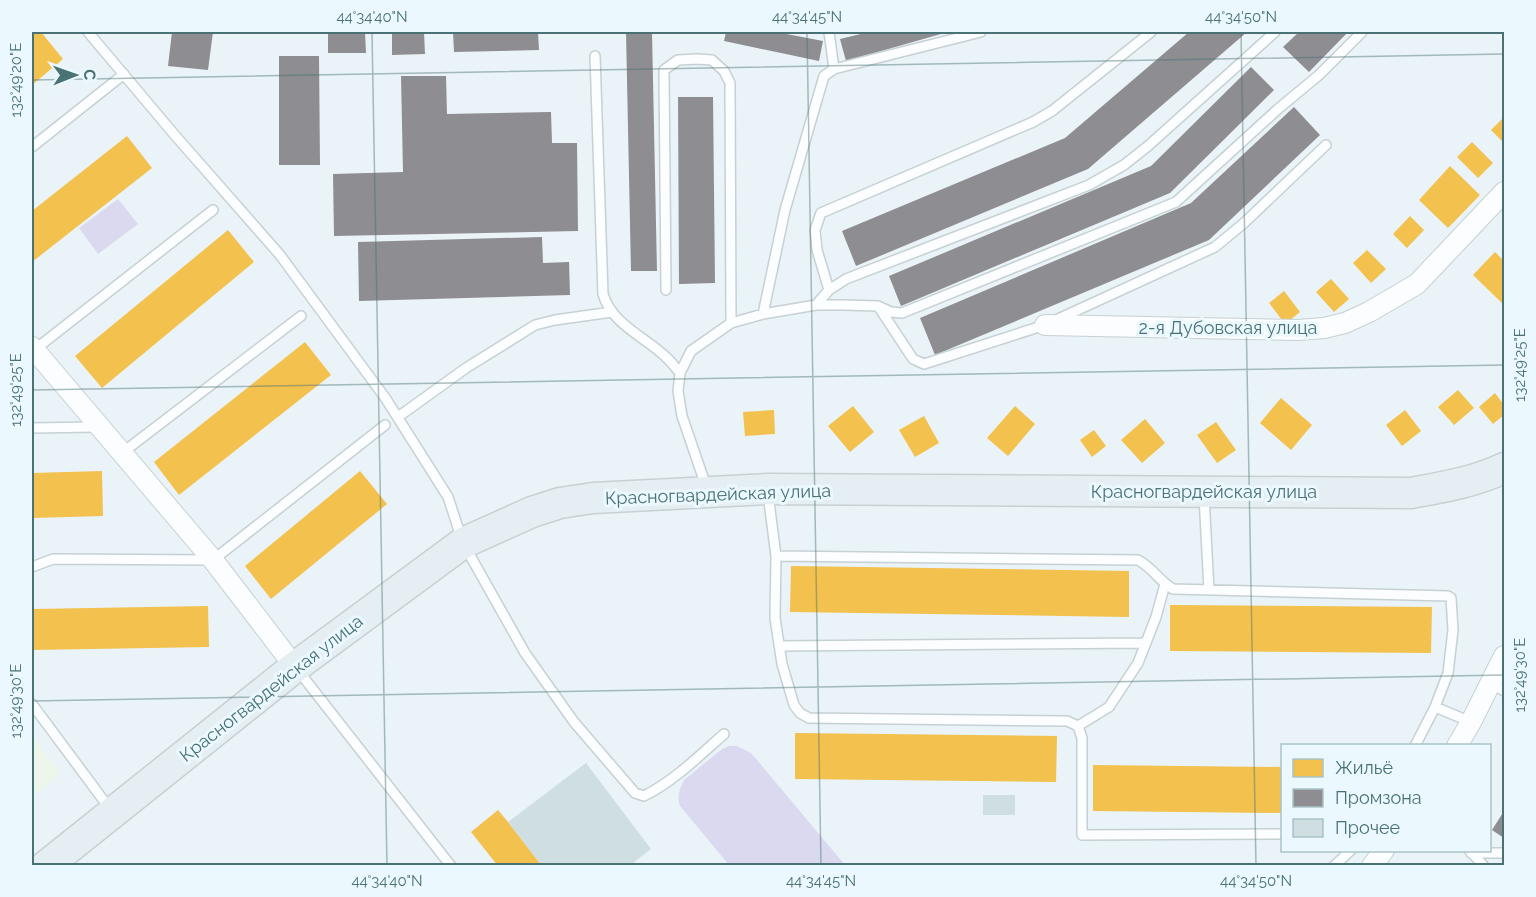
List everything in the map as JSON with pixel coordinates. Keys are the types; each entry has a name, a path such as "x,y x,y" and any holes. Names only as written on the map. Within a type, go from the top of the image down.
{"main road":[{"name":"Красногвардейская улица","path":"46,866 295,667 463,543 532,512 560,503 593,498 768,489 1411,493 1454,486 1504,468"}],"street":[{"name":"2-я Дубовская улица","path":"1045,325 1298,330 1324,328 1345,323 1418,284 1504,192"},
{"path":"32,350 213,560 295,667"},
{"path":"1458,744 1471,722 1498,687 1504,656"},
{"path":"1372,866 1382,852"}],"lane":[{"path":"88,32 280,255 320,308 398,417 448,498 463,543 525,653 574,722 635,793 644,796 654,791 724,734"},
{"path":"829,32 834,69"},
{"path":"763,314 785,210 824,76 834,69 981,32"},
{"path":"830,290 817,250 815,230 821,213 1033,122 1052,111 1151,32"},
{"path":"816,305 830,290 846,279 1089,185 1124,165 1275,32"},
{"path":"708,491 682,416 678,391 680,373 691,351 731,323 763,314 816,305 878,306 891,312 902,313 1176,202 1278,109 1319,75 1362,32"},
{"path":"595,56 603,294 606,304 617,319 667,358 680,373"},
{"path":"666,290 664,70 678,60 696,58 712,60 724,71 730,82 731,323"},
{"path":"32,147 124,74"},
{"path":"878,306 913,360 924,364 1045,325 1215,247 1244,223 1326,145"},
{"path":"32,350 213,210"},
{"path":"398,417 466,368 535,325 612,312"},
{"path":"122,453 301,316"},
{"path":"32,567 53,559 213,560 385,425"},
{"path":"32,428 100,427"},
{"path":"768,489 776,555 775,618 787,685 794,705 800,713 809,718 1067,721 1078,726 1082,738 1082,835 1281,834"},
{"path":"1204,490 1209,590"},
{"path":"776,555 1138,560 1146,564 1173,589 1439,595 1451,598 1453,630 1448,673 1416,744"},
{"path":"1078,726 1109,707 1138,663 1156,617 1165,584"},
{"path":"779,646 1146,643"},
{"path":"295,667 451,866"},
{"path":"32,704 113,814"},
{"path":"1435,706 1471,722"},
{"path":"1334,866 1349,852"},
{"path":"1470,852 1504,853"},
{"path":"1470,852 1484,866"}],"shaded area":[{"path":"118,199 138,224 98,254 79,228"},
{"path":"32,734 60,774 32,797"},
{"path":"737,746 751,753 845,865 729,865 680,806 679,796 684,780 722,749"}],"building: Жильё":[{"path":"32,32 41,32 63,59 32,85"},
{"path":"1504,117 1504,143 1491,130"},
{"path":"127,136 152,168 32,262 32,211"},
{"path":"1472,142 1493,163 1478,178 1457,157"},
{"path":"1450,166 1480,195 1448,228 1419,200"},
{"path":"1410,216 1424,230 1407,248 1393,234"},
{"path":"228,230 254,262 102,388 75,356"},
{"path":"1367,250 1386,269 1371,283 1353,263"},
{"path":"1495,252 1504,261 1503,304 1473,275"},
{"path":"1331,279 1349,299 1334,312 1316,292"},
{"path":"1284,291 1300,312 1285,324 1269,303"},
{"path":"305,342 331,375 179,495 154,462"},
{"path":"1458,390 1474,408 1454,425 1438,407"},
{"path":"1495,393 1504,405 1504,415 1493,424 1479,407"},
{"path":"1281,398 1312,425 1291,450 1260,423"},
{"path":"853,406 874,432 850,452 828,426"},
{"path":"1015,406 1035,424 1008,456 987,438"},
{"path":"774,410 775,434 745,436 743,412"},
{"path":"1405,410 1421,431 1402,446 1386,425"},
{"path":"924,416 939,443 915,457 899,430"},
{"path":"1145,419 1165,443 1142,463 1121,440"},
{"path":"1216,422 1236,450 1217,463 1197,435"},
{"path":"1094,430 1106,446 1092,457 1080,440"},
{"path":"102,471 103,516 32,518 32,473"},
{"path":"360,471 387,504 271,599 245,566"},
{"path":"791,566 1129,571 1129,617 790,612"},
{"path":"1170,605 1432,607 1431,653 1170,651"},
{"path":"208,606 209,647 32,650 32,609"},
{"path":"795,733 1057,736 1056,782 795,779"},
{"path":"1093,765 1281,767 1281,813 1093,811"},
{"path":"498,810 542,866 498,866 471,832"}],"building: Промзона":[{"path":"172,32 213,32 208,70 168,66"},
{"path":"328,32 365,32 366,53 328,53"},
{"path":"392,32 424,32 425,54 392,55"},
{"path":"453,32 538,32 539,50 454,52"},
{"path":"626,32 652,32 657,271 631,271"},
{"path":"726,32 776,32 823,41 819,61 724,41"},
{"path":"869,32 948,32 846,61 840,39"},
{"path":"1189,32 1247,32 1088,169 856,266 842,231 1065,138"},
{"path":"1299,32 1348,32 1309,72 1283,47"},
{"path":"279,56 319,56 320,165 279,165"},
{"path":"1251,67 1274,90 1170,193 901,306 889,276 1151,166"},
{"path":"401,76 446,76 447,114 551,112 552,143 577,143 578,231 334,236 333,174 403,172"},
{"path":"678,97 713,97 715,283 679,284"},
{"path":"1294,107 1320,135 1209,240 935,355 920,318 1191,203"},
{"path":"542,237 543,263 569,262 570,295 359,301 358,242"},
{"path":"1504,811 1504,838 1492,830"}],"building: Прочее":[{"path":"586,763 651,849 629,866 542,866 508,822"},
{"path":"983,795 1015,795 1015,815 983,815"}]}
